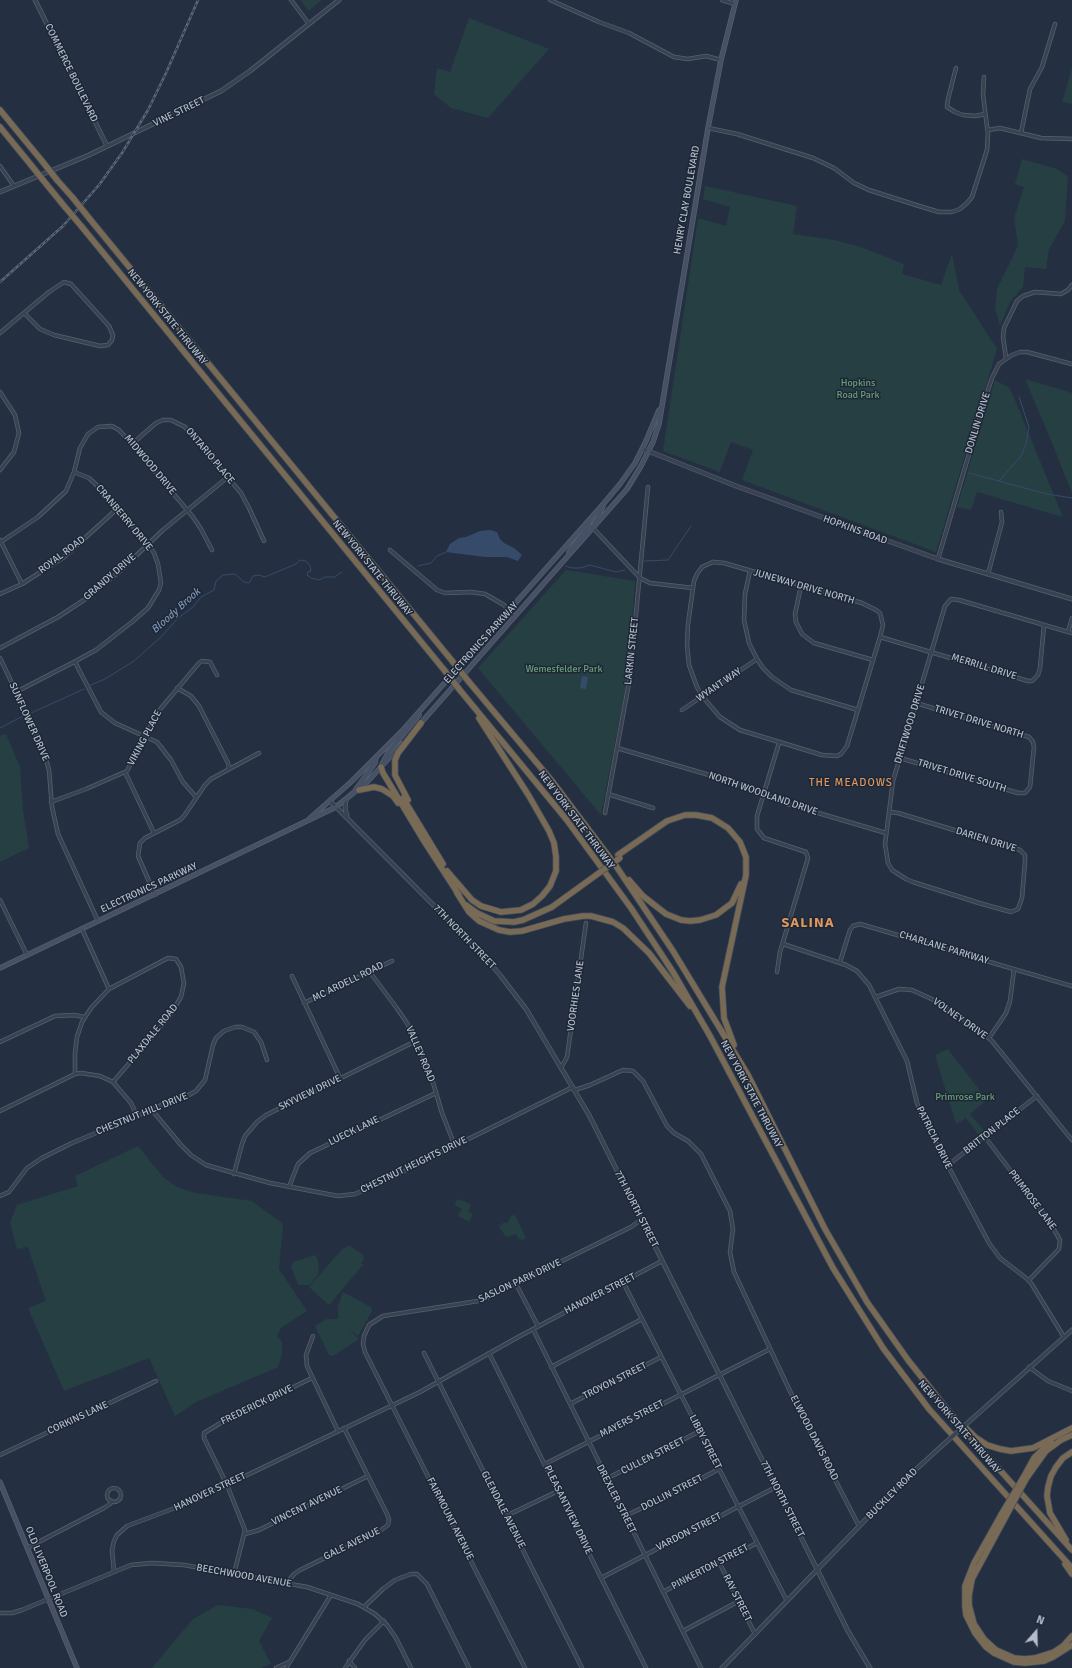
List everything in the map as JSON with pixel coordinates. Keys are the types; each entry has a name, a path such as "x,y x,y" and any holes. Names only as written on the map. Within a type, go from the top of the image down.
{"highway":[{"name":"NEW YORK STATE THRUWAY","path":"0,110 469,682 552,781 616,866 674,951 748,1075 825,1229 867,1302 908,1360 946,1408 1072,1549"},
{"name":"NEW YORK STATE THRUWAY","path":"0,127 536,782 601,866 673,972 710,1036 833,1268 883,1348 929,1409 1072,1568"},
{"path":"447,872 472,900 481,906 501,912 521,910 533,904 550,886 556,871 556,857 549,831 529,796 469,701"},
{"path":"421,723 398,753 394,768 395,774 416,823 469,912 483,924 499,930 510,932 522,931 564,919 583,916 613,922 628,932 649,953 669,977 710,1036"},
{"path":"381,767 383,773 465,898 471,905 488,915 509,919 530,915 548,906 599,872"},
{"path":"359,790 374,787 388,792 416,823"},
{"path":"457,893 471,909 484,917 502,922 514,922 533,917 552,907 667,821 686,815 696,815 712,818 728,828 740,842 746,857 746,875 724,974 722,1002 728,1032 748,1075"},
{"path":"616,866 655,906 673,917 690,921 709,918 726,908 737,895 743,879 744,864 742,854 735,840 722,827 713,822 700,818 682,819 668,824 619,857"},
{"path":"946,1408 975,1437 987,1445 1000,1449 1016,1450 1033,1448 1072,1428"},
{"path":"1062,1433 1039,1452 1003,1516 974,1563 965,1586 966,1610 975,1633 986,1647 994,1653 1014,1662 1025,1663 1044,1661 1072,1645"},
{"path":"1025,1478 1046,1451 1061,1440 1072,1435"},
{"path":"1072,1452 1063,1458 1056,1466 1051,1476 1047,1496 1050,1513 1072,1549"},
{"path":"1003,1516 972,1579 969,1605 974,1624 984,1639 996,1650 1014,1658 1035,1658 1054,1652 1072,1636"},
{"path":"1053,1547 1072,1574"}],"main road":[{"name":"HENRY CLAY BOULEVARD","path":"649,451 656,432 721,60 736,2"},
{"name":"HENRY CLAY BOULEVARD","path":"643,448 661,404"},
{"path":"588,527 590,520 628,473 643,448"},
{"name":"ELECTRONICS PARKWAY","path":"304,823 377,757 509,611 588,527 627,489 649,451"},
{"path":"588,527 605,502"},
{"name":"ELECTRONICS PARKWAY","path":"0,968 304,823 336,807 346,800 359,790 381,767 564,562 571,549 588,527"},
{"path":"381,767 388,753 412,724 428,701"},
{"path":"377,757 381,767"},
{"path":"351,796 375,764 377,757"},
{"name":"OLD LIVERPOOL ROAD","path":"0,1482 2,1493 27,1548 76,1668"}],"street":[{"name":"COMMERCE BOULEVARD","path":"34,0 107,146"},
{"path":"291,0 309,24"},
{"name":"VINE STREET","path":"0,192 107,146 221,91 250,71 339,0"},
{"path":"550,0 599,22 629,33 674,57 688,59 706,56 721,60"},
{"path":"722,0 736,2"},
{"path":"1021,133 1030,89 1042,67 1054,24"},
{"path":"956,68 948,99 948,107 963,115 976,116 986,114"},
{"path":"708,128 729,132 813,158 834,168 854,183 869,190 923,208 939,212 949,212 960,209 972,197 987,150 988,130 983,95 984,77"},
{"path":"988,130 1000,128 1040,138 1072,140"},
{"path":"0,166 14,186"},
{"path":"0,333 64,282 68,283 109,326 113,335 112,340 108,345 100,346 54,335 40,329 24,314"},
{"path":"1072,285 1068,290 1061,294 1035,292 1023,296 1017,301 1004,328 1003,343 1006,358 1020,352 1027,352 1072,364"},
{"name":"DONLIN DRIVE","path":"938,559 992,378 999,364 1006,358"},
{"path":"0,393 15,415 19,433 14,452 0,470"},
{"name":"ONTARIO PLACE","path":"132,444 156,423 163,420 171,420 181,424 189,430 240,493 249,508 264,541"},
{"name":"MIDWOOD DRIVE","path":"1,541 38,517 59,498 70,483 84,439 90,432 98,428 112,426 117,428 132,444 187,510 201,529 212,550"},
{"name":"HOPKINS ROAD","path":"643,448 736,486 938,559 1072,598"},
{"name":"CRANBERRY DRIVE","path":"16,692 96,650 148,608 156,597 161,583 154,553 148,544 103,491 89,478 74,472"},
{"name":"GRANDY DRIVE","path":"0,648 58,617 98,589 187,510 228,477"},
{"name":"LARKIN STREET","path":"605,813 630,677 648,487"},
{"name":"ROYAL ROAD","path":"0,594 22,584 64,557 118,508"},
{"path":"988,574 1002,522 1001,512"},
{"path":"588,527 640,578 650,583 693,588"},
{"path":"1,541 22,584"},
{"path":"390,550 437,590 455,594 481,593 493,598 514,617"},
{"name":"JUNEWAY DRIVE NORTH","path":"713,562 724,563 800,586 862,604 880,613 882,619 883,625 880,636 847,746 844,751 837,756 822,755 780,743 750,734 729,724 709,706 702,696 690,670 687,645 693,588 697,574 702,567 713,562"},
{"path":"750,571 745,594 744,620 747,637 757,659 772,677 791,690 858,710"},
{"path":"800,586 796,622 802,634 814,643 873,660"},
{"name":"DRIFTWOOD DRIVE","path":"1016,910 1011,912 997,909 906,879 896,873 888,863 885,844 893,781 946,606 951,600 959,600 1072,633"},
{"path":"1068,632 1072,618"},
{"name":"MERRILL DRIVE","path":"880,636 1032,680 1038,675 1040,668 1044,625"},
{"name":"SUNFLOWER DRIVE","path":"0,658 42,746 47,761 54,822 58,834 98,921"},
{"name":"WYANT WAY","path":"682,710 757,659"},
{"name":"VIKING PLACE","path":"51,802 86,790 125,772 158,713 177,688 202,661 210,662 217,675"},
{"path":"75,662 101,712 114,723 157,742 183,782 196,798"},
{"path":"177,688 191,696 199,706 218,743 229,769"},
{"name":"TRIVET DRIVE NORTH","path":"916,703 1029,737 1033,742 1034,747 1030,787 1025,793"},
{"path":"777,972 783,944 807,863 808,855 803,851 772,842 760,835 756,824 780,743"},
{"name":"NORTH WOODLAND DRIVE","path":"617,748 747,786 781,802 886,833"},
{"path":"155,894 138,856 140,843 145,838 180,820 190,809 205,785 211,779 259,753"},
{"name":"TRIVET DRIVE SOUTH","path":"900,758 1018,793 1025,793"},
{"path":"125,772 154,833"},
{"path":"608,794 653,808"},
{"path":"346,800 346,813 350,821"},
{"name":"7TH NORTH STREET","path":"330,801 478,950 500,975 526,1009 589,1115 848,1631 870,1668"},
{"name":"DARIEN DRIVE","path":"890,812 898,813 1020,850 1025,856 1025,861 1022,898 1019,907 1016,910"},
{"path":"0,900 26,955"},
{"name":"VOORHIES LANE","path":"561,1068 567,1057 586,923"},
{"name":"CHARLANE PARKWAY","path":"840,962 850,930 853,926 860,924 1072,986"},
{"path":"75,1074 74,1053 77,1037 84,1017 109,989 82,929"},
{"name":"PATRICIA DRIVE","path":"783,944 840,962 857,971 864,978 876,998 907,1061 917,1103 922,1117 992,1249 1006,1263 1029,1280 1064,1337"},
{"name":"PLAXDALE ROAD","path":"109,989 168,958 176,959 180,967 184,983 181,997 169,1017 114,1082"},
{"name":"MC ARDELL ROAD","path":"304,1003 392,961"},
{"path":"989,1038 1006,1013 1014,969"},
{"name":"VALLEY ROAD","path":"369,971 400,1012 416,1041 429,1069 442,1114 455,1146"},
{"path":"292,976 340,1078"},
{"name":"VOLNEY DRIVE","path":"876,998 899,989 912,990 922,994 965,1020 989,1038 1072,1140"},
{"path":"0,1042 55,1016 74,1015 84,1017"},
{"name":"CHESTNUT HILL DRIVE","path":"1,1196 9,1192 20,1175 35,1162 72,1143 168,1102 190,1095 199,1088 205,1080 213,1045 216,1038 224,1031 235,1027 242,1027 254,1032 261,1042 268,1060"},
{"name":"SKYVIEW DRIVE","path":"234,1174 242,1144 250,1129 257,1122 279,1108 416,1041"},
{"name":"ELWOOD DAVIS ROAD","path":"574,1088 590,1085 623,1070 633,1071 643,1081 667,1126 674,1133 688,1141 701,1154 730,1211 733,1229 730,1252 734,1272 805,1421 859,1526"},
{"path":"0,1111 75,1074 81,1073 93,1074 114,1082 130,1103 137,1116"},
{"name":"CHESTNUT HEIGHTS DRIVE","path":"152,1110 180,1145 191,1155 206,1165 234,1174 288,1187 338,1196 355,1194 376,1185 574,1088"},
{"name":"LUECK LANE","path":"288,1187 298,1164 310,1153 436,1093"},
{"name":"BRITTON PLACE","path":"948,1165 1037,1096"},
{"name":"PRIMROSE LANE","path":"984,1138 1049,1221 1060,1240 1059,1249 1029,1280"},
{"name":"SASLON PARK DRIVE","path":"374,1370 365,1352 363,1344 366,1330 375,1320 382,1316 478,1301 516,1284 631,1227 641,1220"},
{"name":"HANOVER STREET","path":"533,1329 662,1261"},
{"name":"LIBBY STREET","path":"623,1282 787,1601"},
{"path":"516,1284 538,1326"},
{"path":"551,1366 642,1319"},
{"path":"344,1428 438,1382 533,1329"},
{"name":"DREXLER STREET","path":"533,1329 701,1668"},
{"name":"BUCKLEY ROAD","path":"722,1668 902,1482 1072,1330"},
{"path":"313,1336 306,1354 306,1362 312,1378 338,1431"},
{"path":"719,1374 770,1349"},
{"name":"GLENDALE AVENUE","path":"424,1353 582,1668"},
{"name":"PLEASANTVIEW DRIVE","path":"489,1353 646,1668"},
{"name":"TROYON STREET","path":"570,1404 661,1357"},
{"path":"1029,1367 1048,1381 1072,1391"},
{"name":"FAIRMOUNT AVENUE","path":"374,1370 525,1668"},
{"name":"MAYERS STREET","path":"545,1464 719,1374"},
{"name":"FREDERICK DRIVE","path":"227,1485 204,1438 204,1433 224,1421 312,1378"},
{"name":"CORKINS LANE","path":"0,1455 156,1381"},
{"name":"HANOVER STREET","path":"114,1572 112,1550 114,1541 124,1529 191,1502 344,1428"},
{"name":"GALE AVENUE","path":"288,1583 294,1574 300,1570 388,1525 388,1514 344,1428"},
{"name":"CULLEN STREET","path":"606,1479 700,1431"},
{"name":"DOLLIN STREET","path":"625,1516 680,1490 719,1469"},
{"name":"VINCENT AVENUE","path":"245,1534 259,1530 368,1476"},
{"path":"227,1485 245,1530 234,1574"},
{"name":"VARDON STREET","path":"601,1578 776,1487"},
{"path":"27,1548 104,1508 112,1501 116,1502 121,1497 120,1490 112,1488 107,1493 108,1498 112,1501"},
{"path":"506,1516 558,1491"},
{"name":"PINKERTON STREET","path":"663,1592 757,1542"},
{"name":"RAY STREET","path":"719,1562 755,1634"},
{"name":"BEECHWOOD AVENUE","path":"0,1613 12,1613 131,1565 152,1563 184,1565 288,1583 331,1595 364,1607 384,1622 396,1638 411,1668"},
{"path":"364,1607 394,1580 411,1574 417,1574 426,1584 469,1668"},
{"path":"286,1668 331,1595"},
{"path":"683,1631 739,1601"},
{"path":"345,1668 365,1640 384,1622"},
{"path":"349,1661 355,1668"},
{"path":"276,1668 290,1662"}],"green space":[{"path":"300,0 321,0 309,11"},
{"path":"469,18 549,49 488,118 451,108 434,94 437,68 450,72"},
{"path":"1072,68 1072,104 1062,102"},
{"path":"1022,159 1057,169 1068,176 1065,221 1049,249 1046,269 1025,267 1023,287 1010,302 1000,326 995,308 997,289 1018,246 1014,218 1024,187 1015,184"},
{"name":"Hopkins Road Park","path":"705,186 797,206 793,234 834,240 861,247 904,264 902,274 941,285 952,254 959,290 997,349 936,552 742,480 753,450 731,442 720,472 663,451 698,218 726,226 730,207 703,199"},
{"path":"1025,379 1072,393 1072,493 1052,443"},
{"path":"995,380 1010,388 1063,517 977,492 971,510 957,507"},
{"name":"Wemesfelder Park","path":"566,570 635,581 629,671 601,815 478,668"},
{"path":"6,734 20,767 23,810 29,848 0,862 0,736"},
{"name":"Primrose Park","path":"948,1049 987,1100 970,1114 986,1133 980,1137 966,1118 956,1124 935,1055"},
{"path":"138,1146 163,1177 177,1187 196,1193 252,1201 283,1224 279,1269 307,1311 281,1328 277,1336 282,1342 282,1354 278,1367 196,1402 175,1416 149,1358 64,1391 28,1308 46,1301 28,1247 17,1249 10,1223 17,1205 78,1186 75,1176"},
{"path":"458,1199 471,1204 468,1211 473,1214 469,1222 458,1216 462,1209 456,1206 455,1203"},
{"path":"515,1215 526,1238 522,1240 519,1239 516,1234 506,1237 499,1227 503,1223 508,1222 511,1216"},
{"path":"349,1245 363,1255 364,1260 361,1263 363,1265 329,1305 309,1287 343,1248 344,1249"},
{"path":"315,1255 318,1260 319,1273 310,1285 298,1285 291,1267 293,1262"},
{"path":"343,1292 371,1307 372,1311 358,1336 347,1327 359,1339 333,1356 329,1355 315,1326 327,1319 338,1319 338,1307"},
{"path":"218,1605 252,1609 272,1618 259,1641 271,1664 261,1668 152,1668 193,1619"}],"water":[{"path":"490,530 497,532 500,539 504,543 514,548 522,555 518,561 507,557 485,557 446,552 450,544 459,538 466,537 480,531"},
{"path":"582,676 588,677 586,689 580,688"}],"waterway":[{"path":"999,481 1021,456 1026,444 1029,427 1019,397"},
{"path":"969,473 1047,494 1072,498"},
{"path":"644,561 668,560 691,526"},
{"path":"418,566 431,563 437,556 446,552"},
{"name":"Bloody Brook","path":"91,685 105,679 134,661 161,637 178,618 193,607 201,597 214,590 216,581 223,575 235,574 244,582 249,583 253,576 259,575 265,577 296,564 300,560 306,561 310,566 311,571 308,572 307,575 311,578 319,580 325,577 334,577 342,572"},
{"path":"566,566 580,568 590,565 616,572 625,570"},
{"name":"Bloody Brook","path":"31,713 84,689"},
{"name":"Bloody Brook","path":"0,728 23,716"}],"railway":[{"path":"0,282 63,226 99,185 122,153 148,110 198,0"}],"district":[{"name":"THE MEADOWS","path":"851,783"},
{"name":"SALINA","path":"808,923"}]}
